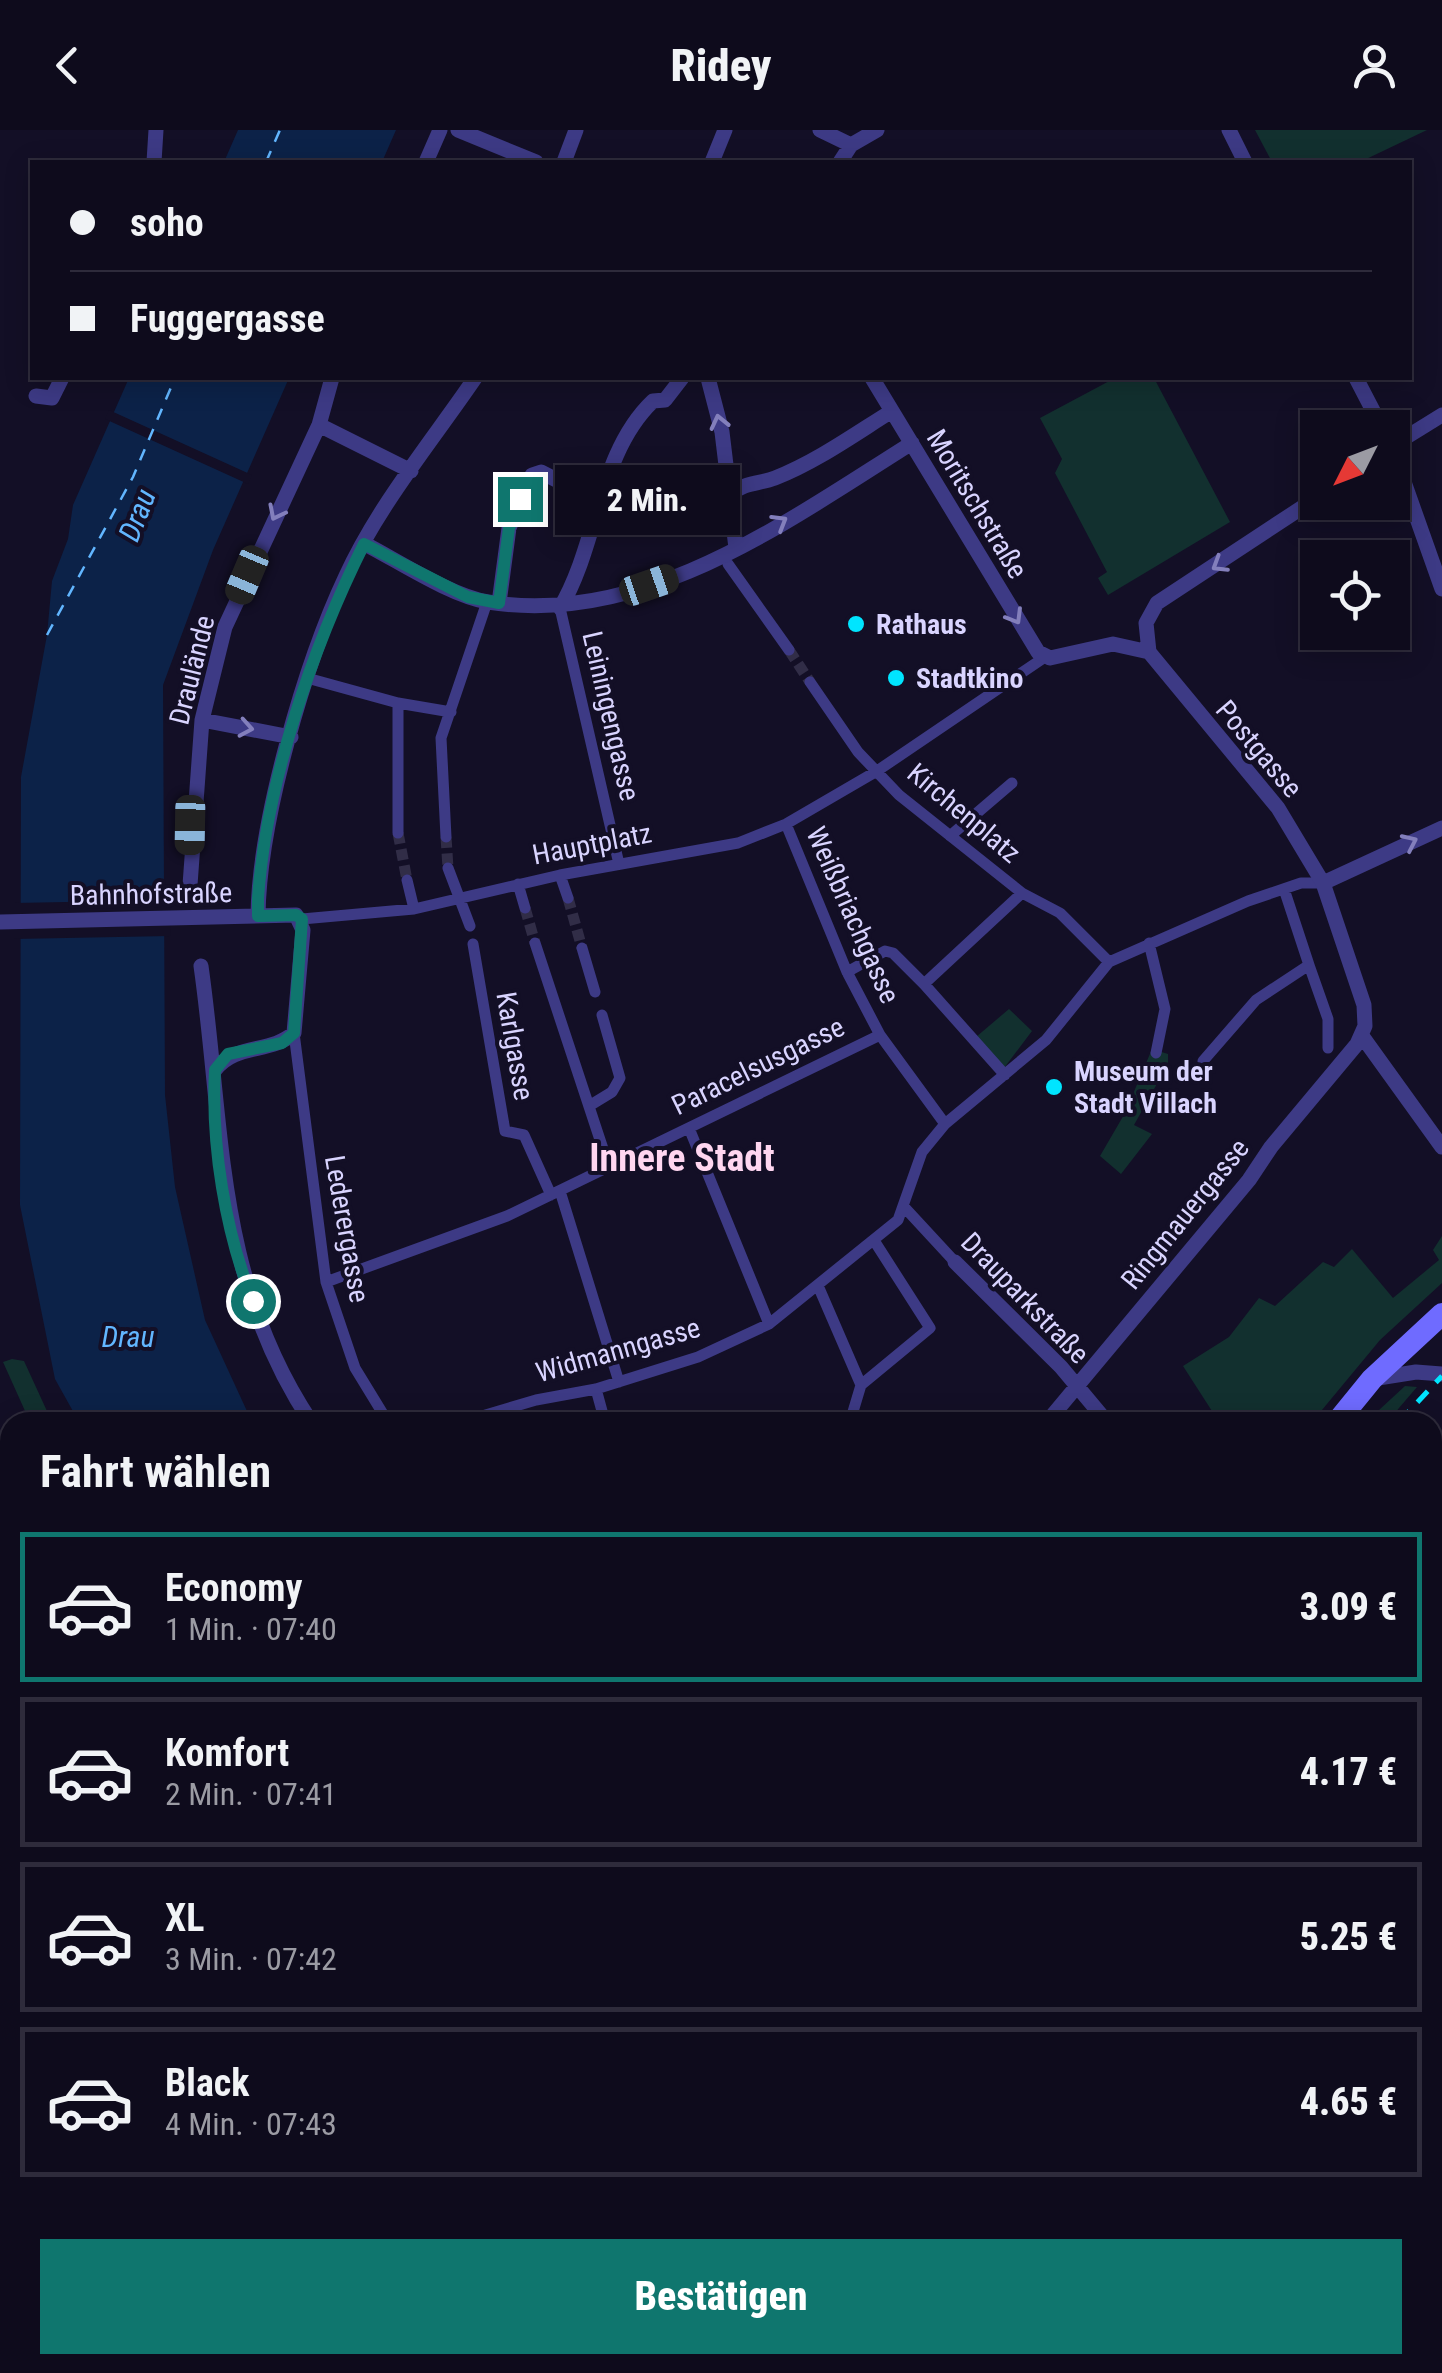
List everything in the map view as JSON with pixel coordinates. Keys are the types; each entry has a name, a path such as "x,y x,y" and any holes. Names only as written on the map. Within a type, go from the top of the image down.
{"main road":[{"path":"1346,1412 1372,1380 1442,1314"}],"street":[{"path":"154,160 156,130"},
{"path":"427,160 440,130"},
{"path":"458,130 531,160"},
{"path":"565,160 576,130"},
{"path":"713,160 725,130"},
{"path":"820,130 851,145"},
{"path":"841,160 851,145 877,130"},
{"path":"1229,130 1245,160"},
{"path":"36,396 52,398 61,380"},
{"name":"Draulände","path":"190,885 202,720 225,627 319,426 331,380"},
{"path":"258,916 260,874 290,737 347,573 474,380"},
{"name":"Leiningengasse","path":"619,864 560,608 573,586 622,448 643,410 653,400 665,400 680,380"},
{"path":"708,380 731,494 736,548"},
{"name":"Moritschstraße","path":"873,380 1043,656"},
{"path":"1357,380 1373,410"},
{"path":"731,494 741,485 774,478 811,459 892,411"},
{"path":"1410,435 1442,415"},
{"path":"319,426 411,471"},
{"path":"364,544 493,602 560,608 607,598 695,570 912,443"},
{"path":"446,836 441,738 493,602 509,528 532,475 542,472 601,504"},
{"path":"1410,498 1442,590"},
{"path":"1043,656 1104,644 1149,652 1146,623 1156,603 1300,509"},
{"path":"728,564 789,650"},
{"name":"Postgasse","path":"1149,652 1297,835 1324,884 1364,1005 1362,1036"},
{"name":"Hauptplatz","path":"302,919 414,909 560,875 738,843 786,824 877,771 1043,656"},
{"path":"308,678 398,703 451,712"},
{"name":"Kirchenplatz","path":"810,682 858,752 877,771 950,836 1022,892 1060,913 1109,962"},
{"path":"398,703 398,834"},
{"path":"202,720 290,737"},
{"path":"950,836 1012,782"},
{"name":"Weißbriachgasse","path":"786,824 847,972 880,1035 945,1124"},
{"path":"1324,884 1442,828"},
{"path":"448,868 470,926"},
{"path":"560,875 568,898"},
{"path":"407,880 414,909"},
{"path":"518,884 524,908"},
{"name":"Widmanngasse","path":"496,1412 596,1389 698,1357 770,1324 875,1242 906,1209 922,1152 945,1124 1046,1040 1109,962 1284,889 1324,884"},
{"path":"1284,889 1328,1019 1328,1048"},
{"name":"Kirchenplatz","path":"924,984 1022,892"},
{"name":"Bahnhofstraße","path":"0,922 296,915 302,919"},
{"name":"Lederergasse","path":"302,919 294,1033 326,1282 355,1368 382,1412"},
{"path":"534,942 609,1167"},
{"path":"1150,943 1165,1009 1156,1052"},
{"name":"Karlgasse","path":"473,944 505,1131 524,1136 555,1193"},
{"path":"582,948 595,992"},
{"path":"847,972 886,951 924,984 1005,1075"},
{"path":"1204,1061 1256,1000 1309,965"},
{"path":"201,966 215,1070 217,1143 243,1275 274,1352 306,1412"},
{"path":"589,1106 612,1092 620,1078 602,1016"},
{"path":"215,1070 228,1054 282,1043 294,1033"},
{"name":"Paracelsusgasse","path":"326,1282 490,1223 880,1035"},
{"path":"1362,1036 1442,1147"},
{"name":"Ringmauergasse","path":"1056,1412 1362,1036"},
{"path":"690,1128 770,1324"},
{"path":"555,1193 619,1382"},
{"name":"Drauparkstraße","path":"906,1209 1099,1412"},
{"path":"853,1412 861,1385 930,1328 875,1242"},
{"path":"820,1288 861,1385"},
{"path":"1372,1380 1416,1372 1442,1374"},
{"path":"596,1389 602,1412"}],"green space":[{"path":"1255,130 1427,130 1364,160 1271,160"},
{"path":"1111,380 1155,380 1230,522 1108,595 1098,578 1107,572 1055,473 1062,459 1040,418"},
{"path":"1009,1009 1032,1031 1004,1068 976,1037"},
{"path":"1152,1049 1168,1054 1168,1064 1134,1125 1152,1134 1121,1174 1100,1156 1125,1113"},
{"path":"1442,1236 1442,1283 1380,1340 1320,1412 1213,1412 1183,1366 1229,1337 1259,1298 1275,1306 1323,1262 1334,1267 1352,1249 1393,1298 1439,1260 1433,1250"},
{"path":"24,1361 47,1412 26,1412 3,1362"},
{"path":"1405,1386 1417,1387 1396,1412 1377,1412"}],"water":[{"path":"238,130 396,130 383,160 225,160"},
{"name":"Drau","path":"128,380 288,380 213,550 163,685 165,1095 175,1187 205,1320 247,1412 73,1412 55,1379 20,1205 21,777 47,635 52,581 68,539 73,505"}],"pier":[{"path":"109,410 252,475 248,484 105,419"},
{"path":"171,900 170,936 14,939 14,903"}],"ferry route":[{"path":"267,160 280,130"},
{"path":"47,635 133,477 174,380"}],"tunnel":[{"path":"789,650 810,682"},
{"path":"398,833 407,880"},
{"path":"446,837 448,868"},
{"path":"568,898 582,948"},
{"path":"525,908 535,943"}],"railway":[{"path":"1408,1412 1442,1376"}],"place":[{"name":"Rathaus","path":"856,624"},
{"name":"Stadtkino","path":"896,678"},
{"name":"Museum der Stadt Villach","path":"1054,1087"}],"district":[{"name":"Innere Stadt","path":"682,1158"}],"route":[{"path":"253,1301 243,1275 224,1186 214,1111 215,1070 228,1054 282,1043 294,1033 302,919 296,915 258,916 258,898 290,737 315,656 347,573 364,544 468,597 499,603 509,528 520,499"}]}
